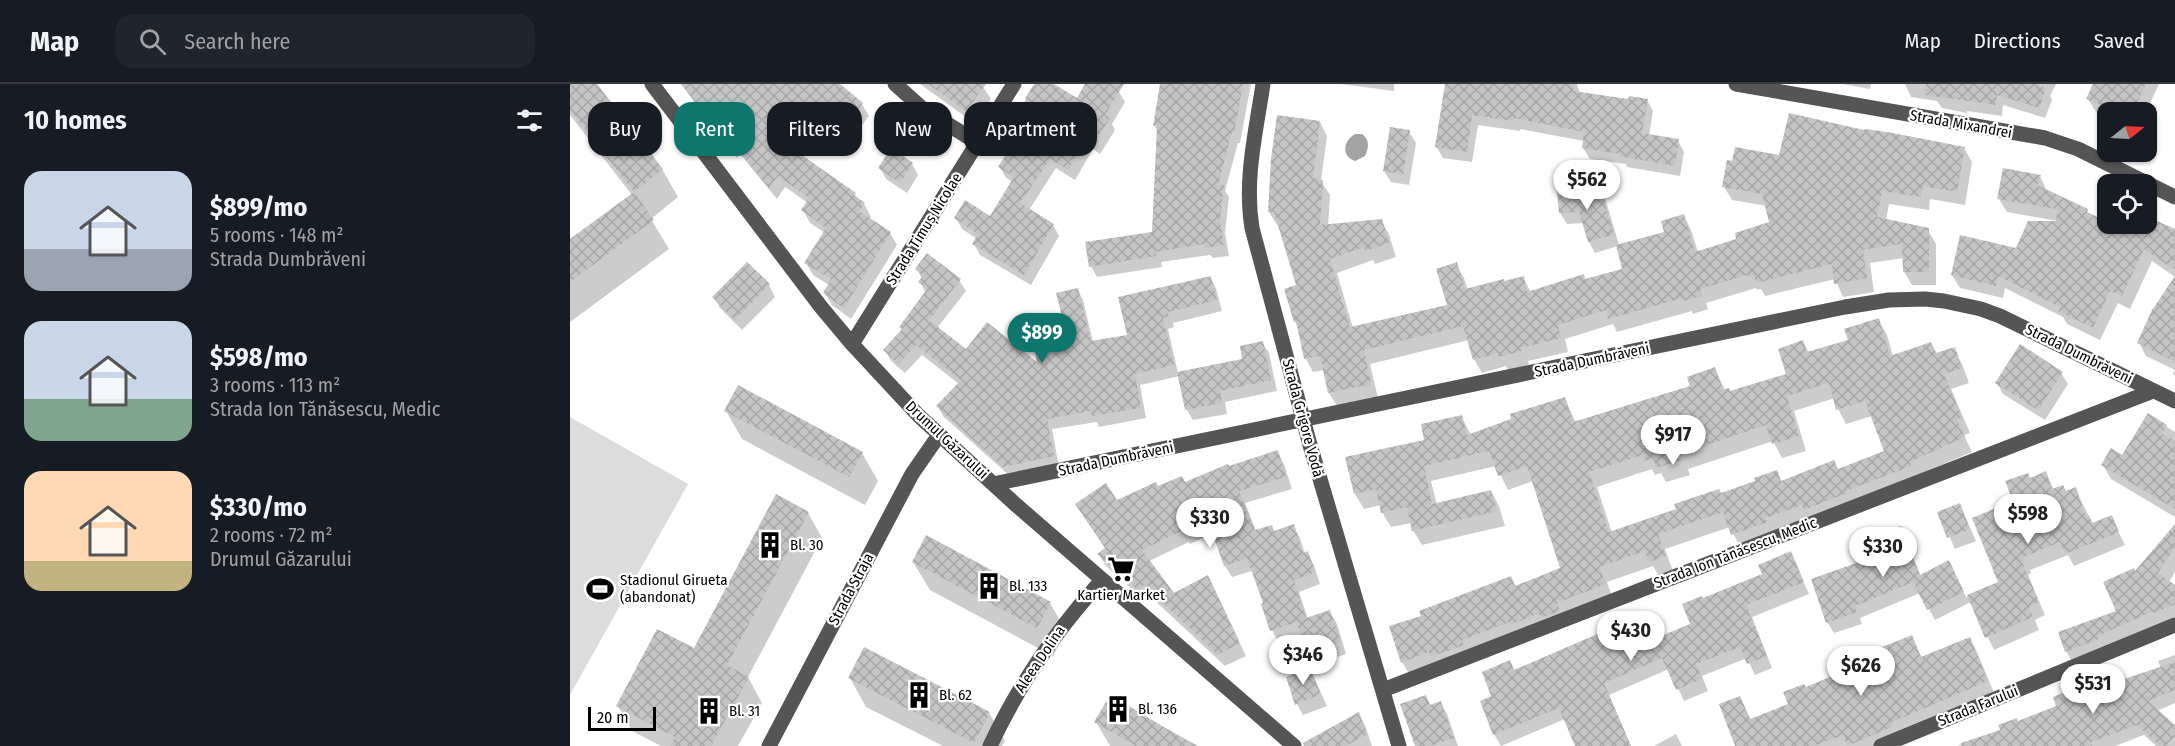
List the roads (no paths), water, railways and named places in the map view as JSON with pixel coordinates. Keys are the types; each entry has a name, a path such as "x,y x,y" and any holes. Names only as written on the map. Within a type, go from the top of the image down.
{"street":[{"name":"Drumul Găzarului","path":"652,84 787,263 852,344 939,435 1292,745"},
{"path":"895,84 923,109 964,134"},
{"name":"Strada Timuș Nicolae","path":"1003,102 1014,84"},
{"name":"Strada Grigore Vodă","path":"1263,84 1249,176 1248,203 1252,228 1303,420 1400,746"},
{"name":"Strada Mixandrei","path":"1736,84 2045,138 2078,149 2175,197"},
{"name":"Strada Timuș Nicolae","path":"852,344 970,156"},
{"name":"Strada Dumbrăveni","path":"993,484 1845,307 1907,298 1944,300 2000,316 2175,401"},
{"name":"Strada Ion Tănăsescu, Medic","path":"1383,690 2153,391"},
{"name":"Strada Straja","path":"769,746 912,474 939,435"},
{"name":"Aleea Dolina","path":"990,746 1019,690 1044,650 1102,580"},
{"name":"Strada Farului","path":"1881,746 2175,625"}],"place":[{"name":"Bl. 30","path":"770,545"},
{"name":"Kartier Market","path":"1121,569"},
{"name":"Bl. 133","path":"989,586"},
{"name":"Stadionul Girueta (abandonat)","path":"600,589"},
{"name":"Bl. 62","path":"919,695"},
{"name":"Bl. 136","path":"1118,709"},
{"name":"Bl. 31","path":"709,711"}]}
